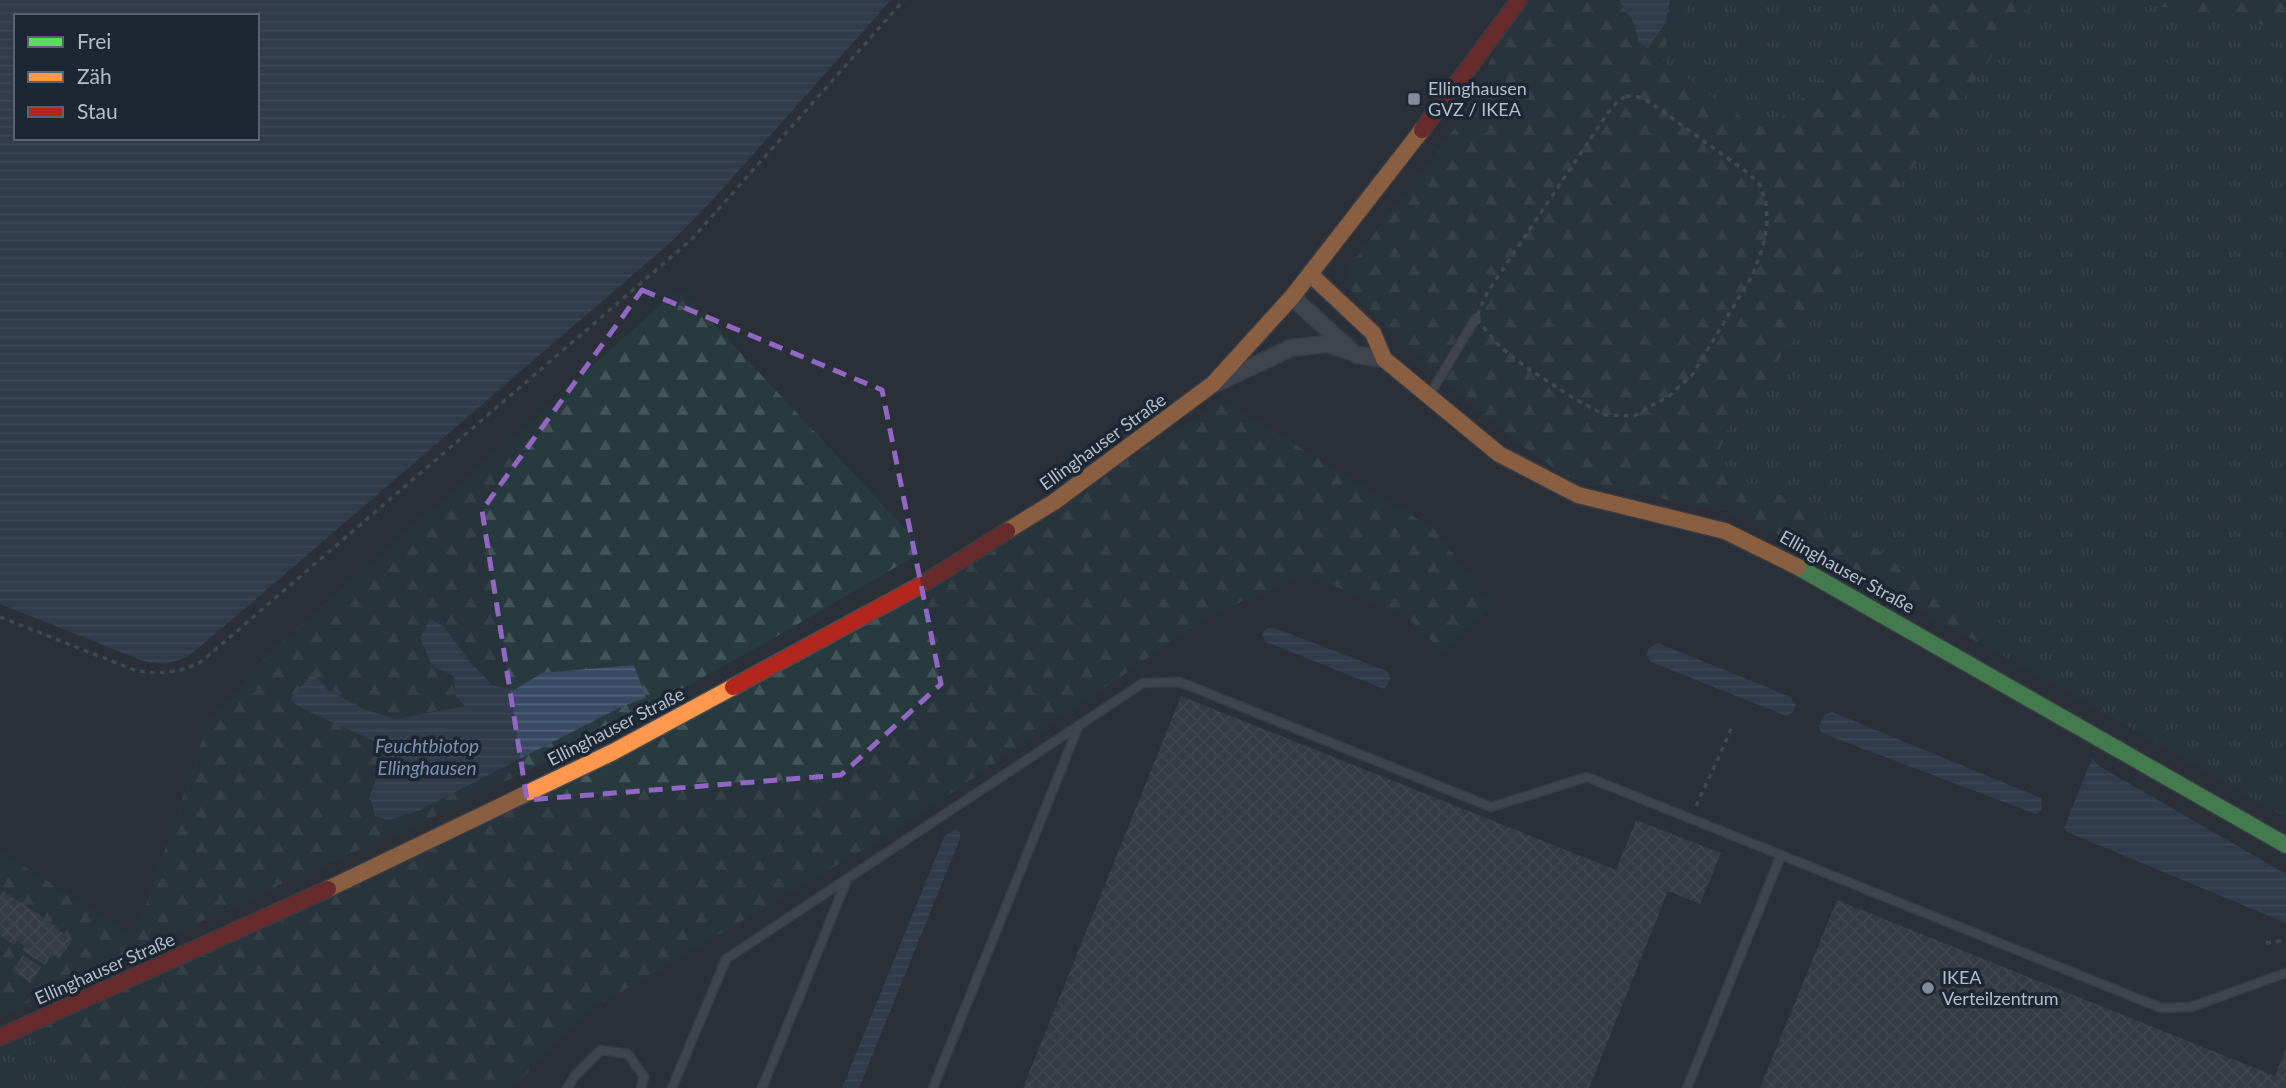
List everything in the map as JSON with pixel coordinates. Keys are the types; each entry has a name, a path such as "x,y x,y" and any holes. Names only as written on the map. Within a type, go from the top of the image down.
{"main road":[{"name":"Ellinghauser Straße","path":"0,1037 298,904 626,745 921,585 1054,502 1213,384 1292,297 1434,116 1519,0"},
{"name":"Ellinghauser Straße","path":"1310,274 1373,333 1384,359 1499,454 1578,495 1725,531 1767,550 1849,594 2286,845"}],"street":[{"name":"Ellinghauser Straße","path":"1292,297 1357,355 1384,359"},
{"name":"Ellinghauser Straße","path":"1213,384 1291,348 1327,344 1353,352"}],"lane":[{"path":"1428,397 1476,318"},
{"path":"672,1088 726,959 1143,683 1180,682 1491,807 1587,777 2161,1007 2191,1007 2286,973"},
{"path":"933,1088 1079,725"},
{"path":"1687,1088 1781,855"},
{"path":"762,1088 847,879"},
{"path":"567,1088 601,1050 628,1054 645,1077 641,1088"}],"path":[{"path":"0,617 137,671 159,674 183,671 201,662 691,240 904,0"},
{"path":"1626,96 1639,97 1651,103 1748,173 1760,185 1766,203 1767,223 1763,247 1753,274 1693,374 1669,396 1634,416 1605,415 1573,398 1500,346 1476,318 1488,293 1592,137 1612,108 1626,96"},
{"path":"1696,806 1708,777 1715,769 1732,726"},
{"path":"2266,943 2286,940"}],"highlighted area":[{"path":"642,290 882,390 941,684 841,775 527,800 482,510"}],"green space":[{"path":"1521,0 1619,0 1634,24 1638,40 1648,48 1665,24 1670,0 1684,0 1686,8 1658,58 1754,126 1772,126 1829,74 1939,0 2032,0 1778,360 1760,391 1732,419 1712,468 1803,504 1853,532 2004,642 1998,653 1776,533 1727,511 1590,485 1566,476 1512,439 1476,409 1430,369 1354,295 1348,284 1351,264 1457,125"},
{"path":"1684,0 1939,0 1894,31 1772,126 1754,126 1658,58 1686,9"},
{"path":"2032,0 2125,0 2286,29 2286,817 1998,653 2004,641 1711,469 1732,419 1760,391 1778,360"},
{"path":"2125,0 2286,0 2286,29"},
{"path":"680,288 925,550 767,642 585,742 439,814 275,887 0,1016 0,851 135,937 209,720 266,656","holes":["471,663 492,685 514,690 542,673 582,671 646,697 623,706 418,811 388,820 370,795 384,758 372,740 347,729 312,673 327,689 363,709 396,719 466,705 456,696 454,676 432,666"]},
{"path":"1224,401 1434,529 1493,606 1444,653 1405,615 1305,574 1209,616 902,827 597,1006 549,1049 514,1088 89,1088 19,1028 456,829 1054,502"},
{"path":"19,1028 89,1088 0,1088 0,1037"}],"water":[{"path":"0,0 891,0 707,206 670,243 195,651 170,663 146,662 0,604"},
{"path":"1619,0 1670,0 1665,24 1648,48 1638,40 1632,20"},
{"name":"Feuchtbiotop Ellinghausen","path":"430,619 444,627 471,663 492,685 514,690 542,673 634,665 646,698 623,706 418,811 388,820 375,816 370,795 384,758 372,740 301,708 290,700 312,673 327,689 363,709 396,719 465,706 456,696 454,676 432,666 420,638"},
{"path":"1272,627 1387,671 1391,679 1384,689 1266,642 1262,634"},
{"path":"1658,643 1791,697 1796,705 1792,713 1786,716 1651,662 1646,655 1649,648"},
{"path":"1832,712 2041,798 2042,810 2036,814 1821,732 1819,727 1823,715"},
{"path":"2092,758 2099,766 2286,874 2286,923 2067,832 2064,828"},
{"path":"955,829 960,832 960,839 859,1088 842,1088 944,837"}],"building":[{"path":"1181,696 1616,870 1636,820 1721,853 1700,904 1668,891 1589,1088 1023,1088"},
{"path":"3,891 59,928 72,941 59,959 52,954 45,965 22,950 25,946 17,940 14,945 0,936 0,896"},
{"name":"IKEA Verteilzentrum","path":"1837,900 2275,1076 2286,1048 2286,1088 1760,1088"},
{"path":"23,955 41,967 31,983 13,971"}],"traffic: fast":[{"path":"1798,567 2286,845"}],"traffic: slow":[{"path":"1007,531 1054,502 1213,384 1292,297 1422,130"},
{"path":"1310,274 1373,333 1384,359 1499,454 1578,495 1725,531 1798,567"},
{"path":"328,889 613,752 733,687"}],"traffic: jam":[{"path":"1422,130 1519,0"},
{"path":"733,687 921,585 1007,531"},
{"path":"0,1037 328,889"}],"place":[{"name":"Ellinghausen GVZ / IKEA","path":"1414,99"},
{"name":"IKEA Verteilzentrum","path":"1928,988"}]}
